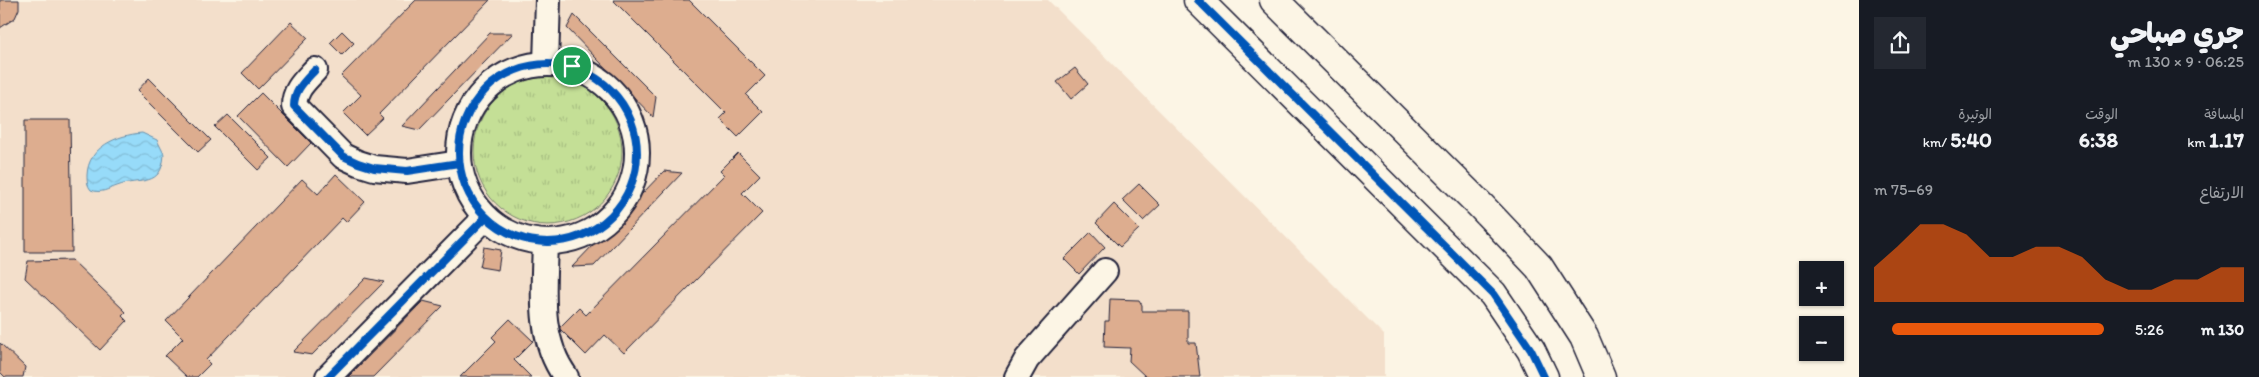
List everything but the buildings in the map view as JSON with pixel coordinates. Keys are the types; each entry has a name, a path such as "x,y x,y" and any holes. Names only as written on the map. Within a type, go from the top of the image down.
{"street":[{"path":"546,63 548,0"},
{"path":"1198,0 1493,294 1531,350 1544,377"},
{"path":"1274,0 1481,206 1539,267 1584,337 1601,377"},
{"path":"546,63 572,66 596,78 616,95 630,117 636,143 635,168 627,192 613,213 593,229 570,239 545,242 513,235 486,217 468,192 459,163 460,138 467,114 481,94 500,78 522,67 546,63"},
{"path":"315,70 298,90 294,97 294,106 343,156 366,166 390,170 407,170 459,163"},
{"path":"328,377 486,217"},
{"path":"545,242 543,316 550,346 559,367 566,377"},
{"path":"1017,377 1027,359 1105,271"}],"shaded area":[{"path":"0,0 1048,0 1384,335 1384,377 0,377"}],"green space":[{"path":"548,77 576,83 600,99 616,123 622,151 616,179 600,203 576,219 548,225 520,219 496,203 480,179 474,151 480,123 496,99 520,83"}],"water":[{"path":"142,133 157,140 164,154 159,172 148,180 126,183 101,191 91,190 87,181 87,175 92,157 98,150 105,144 123,136"}],"cycle path":[{"path":"1198,0 1493,294 1531,350 1544,377"},
{"path":"548,64 582,71 597,79 611,90 622,104 630,119 637,153 630,187 622,202 611,216 597,227 582,235 548,242 514,235 499,227 485,216 474,202 466,187 459,153 466,119 474,104 485,90 499,79 514,71 548,64"},
{"path":"315,70 298,90 294,106 343,156 374,168 407,171 459,163"},
{"path":"328,377 486,217"}],"route":[{"path":"546,63 572,66 596,78 616,95 630,117 636,143 635,168 627,192 613,213 593,229 570,239 545,242 529,240 499,228 476,206 462,178 459,163 460,138 467,114 481,94 500,78 522,67 546,63"}]}
